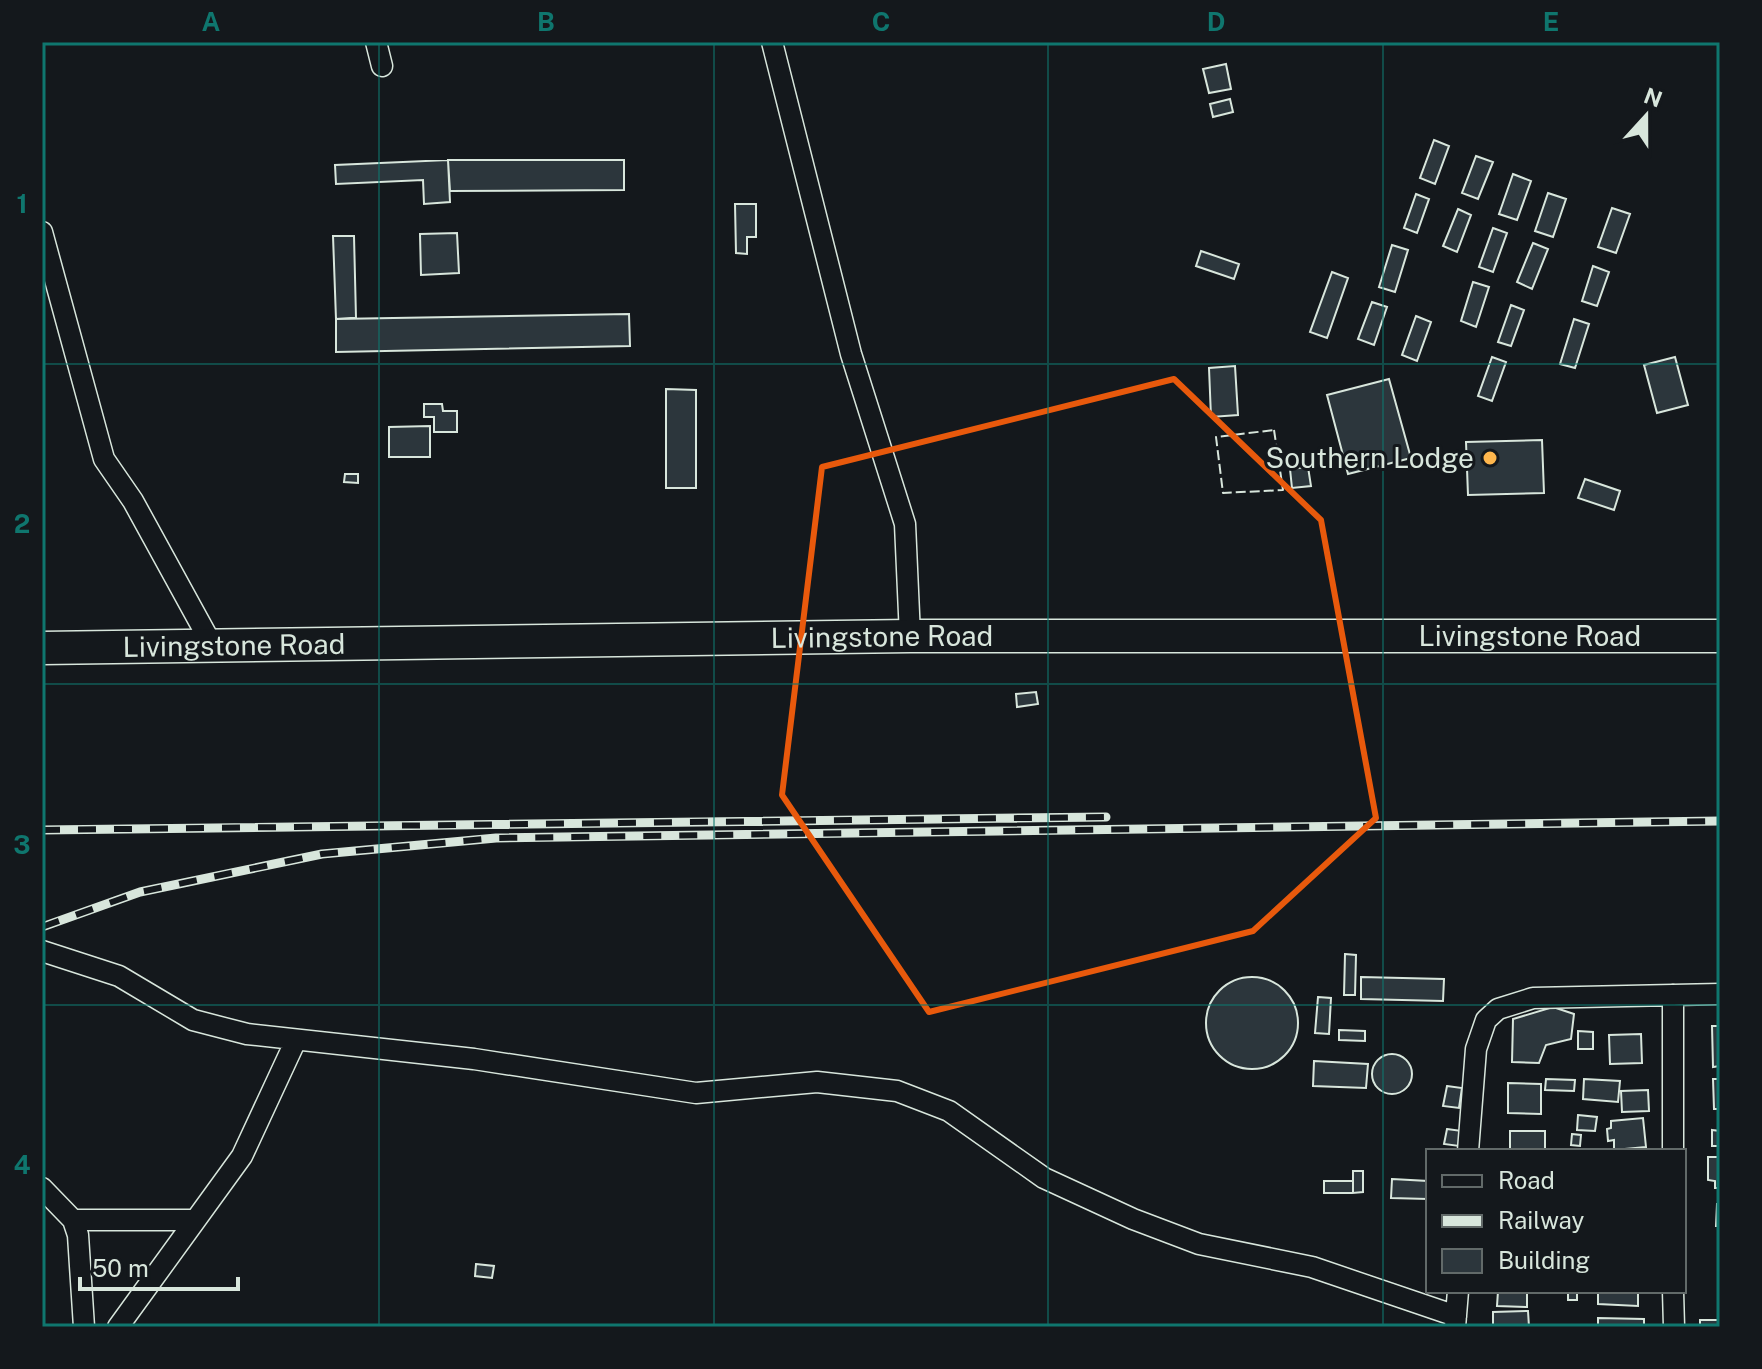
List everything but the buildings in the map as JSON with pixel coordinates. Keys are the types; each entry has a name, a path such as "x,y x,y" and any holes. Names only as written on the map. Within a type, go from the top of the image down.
{"highway":[{"name":"Livingstone Road","path":"42,648 910,636 1720,636"}],"street":[{"path":"376,42 382,66"},
{"path":"772,42 851,354 905,524 910,636"},
{"path":"42,232 104,459 133,501 212,645"},
{"path":"42,951 119,976 193,1020 295,1042 474,1059 696,1093 817,1082 897,1091 949,1111 1044,1178 1133,1219 1199,1244 1312,1267 1455,1321 1458,1293"},
{"path":"1468,1149 1476,1049 1486,1020 1498,1009 1533,998 1720,994"},
{"path":"1673,995 1673,1149"},
{"path":"118,1327 242,1156 295,1042"},
{"path":"42,1188 73,1220 81,1248 84,1327"},
{"path":"73,1220 195,1220"},
{"path":"1673,1293 1674,1327"}],"highlighted area":[{"path":"1174,379 1321,520 1376,818 1253,931 929,1012 782,795 822,467"}],"railway":[{"path":"42,830 1106,817"},
{"path":"42,927 140,892 322,854 496,838 1720,821"}],"fence":[{"path":"1274,430 1283,490 1223,493 1216,437 1274,430"}],"place":[{"name":"Southern Lodge","path":"1490,458"}]}
